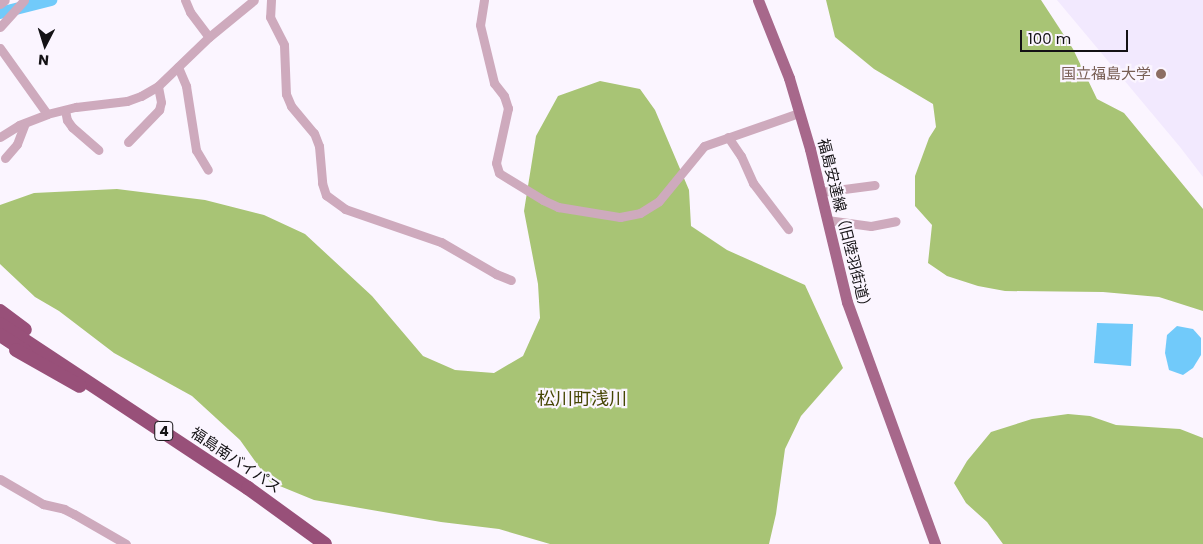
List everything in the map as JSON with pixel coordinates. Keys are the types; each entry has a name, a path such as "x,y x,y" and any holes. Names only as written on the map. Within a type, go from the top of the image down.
{"highway":[{"path":"0,311 115,399"},
{"name":"福島南バイパス","path":"0,324 248,488 325,544"},
{"name":"福島南バイパス","path":"0,336 90,392 312,544"},
{"path":"0,341 90,392"}],"main road":[{"name":"福島安達線（旧陸羽街道）","path":"758,0 789,78 821,192 847,302 935,544"}],"street":[{"path":"0,4 5,0"},
{"path":"1,26 24,0"},
{"path":"185,0 190,12 209,37"},
{"path":"0,137 25,122 47,114 127,101 158,86 209,37 254,0"},
{"path":"271,0 270,17 284,45 286,94 291,106 314,133 319,146 322,183 326,195 344,209 441,242 496,274 511,280"},
{"path":"484,0 480,25 494,84 504,96 508,108 496,163 499,173 542,200 567,210 620,217 640,213 659,201 704,146 799,113"},
{"path":"0,48 47,114"},
{"path":"178,67 186,86 196,150 208,170"},
{"path":"128,142 159,110 161,102 158,86"},
{"path":"66,110 67,120 72,127 98,150"},
{"path":"5,158 17,144 25,122"},
{"path":"728,137 741,156 753,183 788,229"},
{"path":"821,192 875,185"},
{"path":"827,220 862,223 871,226 896,222"},
{"path":"0,479 43,504 69,511 121,543"}],"shaded area":[{"name":"国立福島大学","path":"1057,0 1203,0 1203,177 1180,147"}],"green space":[{"path":"826,0 1041,0 1073,49 1097,99 1124,113 1203,209 1203,311 1159,297 1103,292 1005,291 978,286 947,276 928,263 932,225 915,206 915,176 929,138 936,127 933,104 874,69 835,37"},
{"path":"600,81 640,89 655,110 689,190 691,226 727,250 805,285 843,368 801,416 785,449 776,514 769,544 550,544 499,529 441,522 314,500 270,482 240,440 192,396 114,353 59,311 35,297 0,264 0,205 34,193 117,189 205,200 264,215 305,234 372,296 423,356 455,370 494,373 523,356 540,318 538,284 524,211 536,136 558,96"},
{"path":"1068,414 1090,416 1116,425 1180,429 1203,438 1203,544 1003,544 987,522 966,503 954,483 967,461 991,432 1032,419"}],"water":[{"path":"1097,323 1133,324 1131,366 1094,363"},
{"path":"1177,326 1193,329 1201,338 1201,355 1193,368 1183,375 1169,370 1165,353 1167,335"}],"waterway":[{"path":"0,13 51,0"}],"place":[{"name":"国立福島大学","path":"1161,74"}],"district":[{"name":"松川町浅川","path":"582,399"}]}
